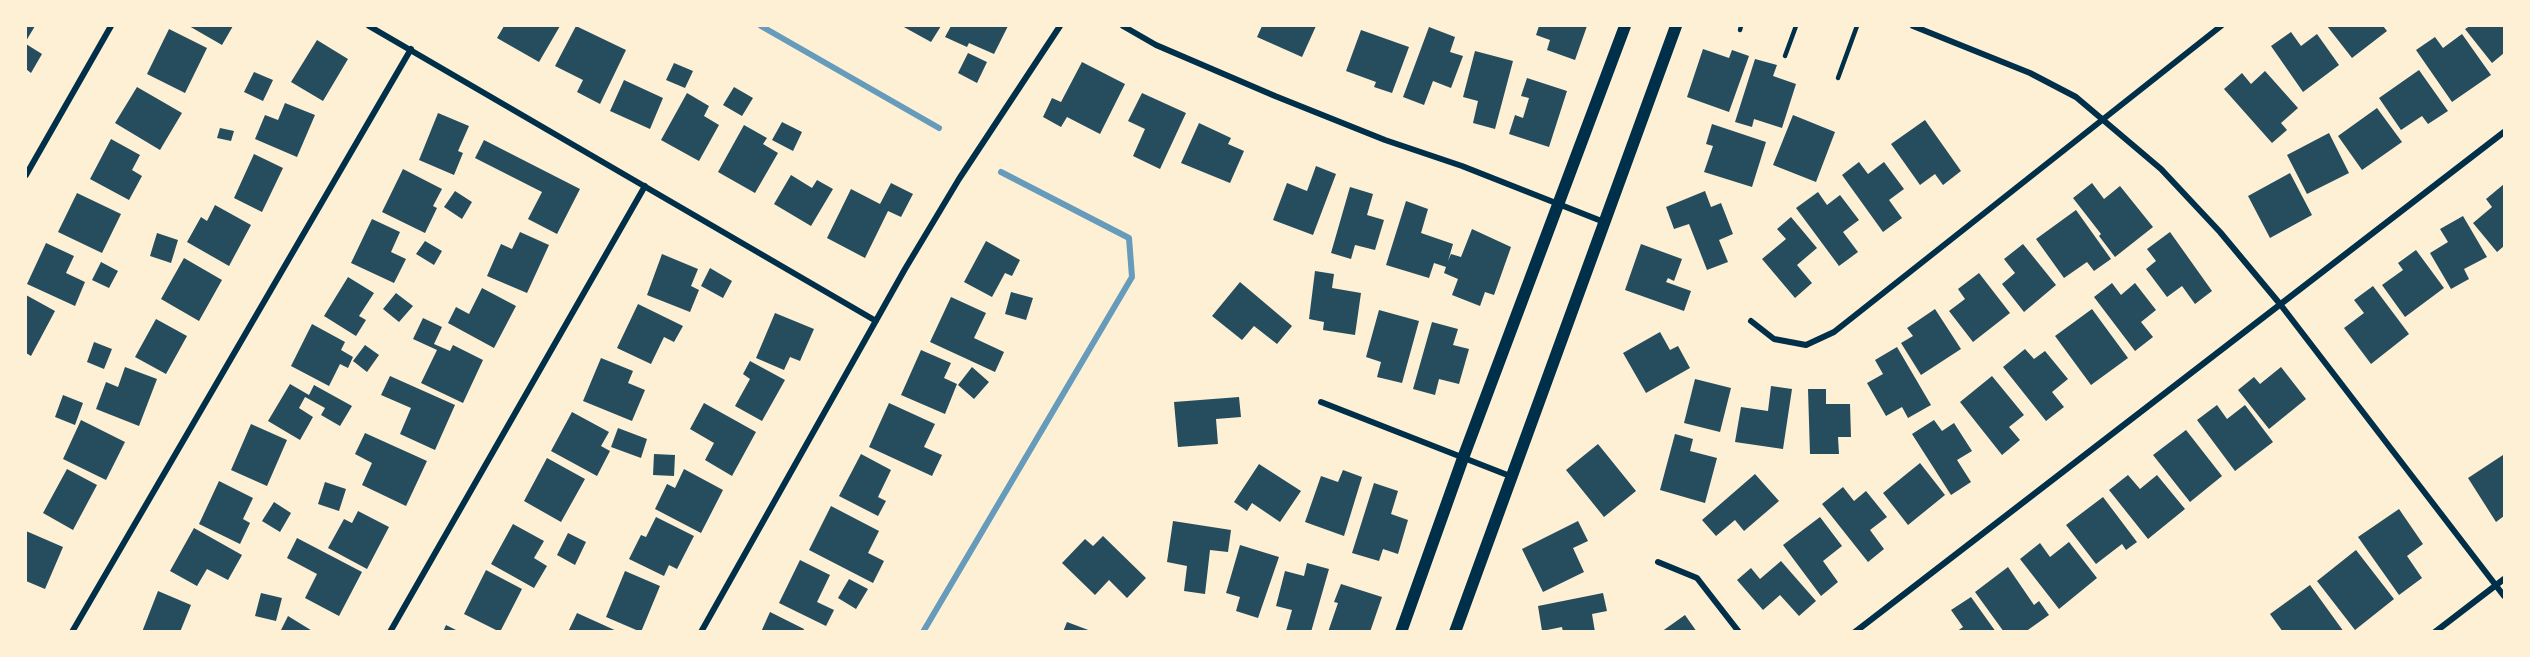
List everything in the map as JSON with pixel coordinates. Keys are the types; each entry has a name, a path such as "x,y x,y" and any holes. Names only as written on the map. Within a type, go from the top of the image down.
{"main road":[{"path":"1401,632 1463,458 1625,26"},
{"path":"1455,632 1676,26"}],"street":[{"path":"26,175 111,26"},
{"path":"369,26 876,321"},
{"path":"701,632 905,270 959,179 1060,26"},
{"path":"1123,26 1156,45 1275,96 1604,222"},
{"path":"1913,26 2030,73 2076,97 2161,169 2220,232 2280,304 2505,596"},
{"path":"1751,321 1774,339 1806,345 1834,332 2221,26"},
{"path":"72,632 411,49"},
{"path":"1855,632 2505,132"},
{"path":"390,632 645,186"},
{"path":"1321,402 1510,476"},
{"path":"1658,562 1697,578 1739,632"},
{"path":"2435,632 2505,579"}],"lane":[{"path":"1785,56 1796,26"},
{"path":"1838,78 1857,26"}],"building":[{"path":"26,26 35,26 26,41"},
{"path":"189,26 233,26 222,45"},
{"path":"504,26 560,26 539,62 497,38"},
{"path":"576,26 626,50 600,104 577,92 583,80 555,66"},
{"path":"902,26 941,26 931,42"},
{"path":"951,26 1008,26 994,54 969,43 967,47 945,37"},
{"path":"1262,26 1316,26 1302,57 1257,37"},
{"path":"1539,26 1587,26 1575,60 1547,50 1550,40 1536,35"},
{"path":"2327,26 2383,26 2387,31 2352,58"},
{"path":"2470,26 2504,26 2504,53 2492,63 2465,29"},
{"path":"1429,27 1455,37 1450,52 1463,56 1451,88 1433,81 1424,105 1403,97"},
{"path":"169,29 207,48 185,93 147,74"},
{"path":"1361,30 1409,47 1392,93 1374,87 1376,82 1346,71"},
{"path":"2291,32 2301,46 2317,34 2339,65 2303,92 2271,46"},
{"path":"2462,34 2491,75 2452,102 2416,50 2435,37 2443,48"},
{"path":"317,40 348,59 323,101 291,82"},
{"path":"26,44 42,54 31,73 26,69"},
{"path":"1703,49 1729,58 1732,50 1749,56 1729,112 1687,97"},
{"path":"1475,51 1513,61 1495,129 1473,123 1478,101 1463,97"},
{"path":"968,53 987,62 977,83 958,73"},
{"path":"1755,59 1777,65 1773,76 1796,84 1782,128 1754,119 1752,127 1735,122"},
{"path":"1082,62 1125,84 1100,134 1067,117 1061,127 1043,117 1052,98 1061,102"},
{"path":"674,63 693,71 685,88 666,80"},
{"path":"2419,70 2448,111 2428,124 2422,116 2401,130 2379,98"},
{"path":"2265,71 2298,108 2281,123 2287,130 2272,143 2224,89 2242,73 2251,84"},
{"path":"254,72 273,80 263,101 244,92"},
{"path":"1527,78 1567,91 1549,147 1509,134 1515,115 1523,118 1529,98 1521,96"},
{"path":"624,80 663,98 650,129 610,111"},
{"path":"137,87 182,113 160,150 115,123"},
{"path":"734,87 753,98 742,116 723,105"},
{"path":"687,93 709,106 704,116 719,125 699,161 661,140"},
{"path":"1142,93 1186,113 1160,169 1133,156 1145,129 1128,121"},
{"path":"285,103 315,115 297,157 255,139 265,115 278,120"},
{"path":"2377,108 2402,142 2362,170 2338,136"},
{"path":"438,113 469,126 458,151 463,153 454,175 419,160"},
{"path":"1793,115 1835,132 1816,182 1773,165"},
{"path":"1925,120 1961,171 1943,185 1935,174 1920,185 1891,144"},
{"path":"782,122 802,132 793,151 772,140"},
{"path":"1199,123 1231,138 1228,144 1244,151 1230,183 1181,163"},
{"path":"1712,124 1766,142 1752,187 1704,172 1713,146 1706,144"},
{"path":"744,125 767,138 763,144 778,153 755,193 718,172"},
{"path":"220,128 234,131 231,141 217,138"},
{"path":"2329,133 2349,173 2307,194 2287,155"},
{"path":"111,139 140,155 132,170 142,176 129,200 90,179"},
{"path":"484,140 580,189 557,234 528,219 542,192 475,158"},
{"path":"254,154 283,168 262,212 234,198"},
{"path":"1859,162 1868,174 1884,162 1904,189 1889,200 1902,218 1883,232 1842,175"},
{"path":"1316,166 1336,174 1313,235 1273,220 1287,183 1307,191"},
{"path":"403,169 442,189 433,206 437,208 425,233 382,212"},
{"path":"2290,173 2312,215 2270,238 2248,196"},
{"path":"791,175 812,188 817,180 833,189 811,226 774,204"},
{"path":"891,183 913,194 901,217 888,211 865,258 827,238 851,189 880,204"},
{"path":"2092,183 2104,199 2120,186 2153,227 2115,257 2099,236 2101,234 2073,198"},
{"path":"2504,184 2504,246 2497,252 2473,223 2492,207 2486,199"},
{"path":"1350,187 1373,194 1367,215 1384,220 1375,250 1355,245 1351,259 1331,253"},
{"path":"455,191 472,202 462,219 444,207"},
{"path":"1705,191 1711,207 1721,203 1733,234 1719,240 1728,262 1707,270 1689,224 1674,229 1666,207"},
{"path":"1818,192 1827,205 1840,195 1859,220 1843,232 1858,252 1839,266 1796,208"},
{"path":"77,193 121,214 102,253 58,232"},
{"path":"1406,201 1428,209 1421,233 1453,244 1448,261 1451,254 1461,257 1472,229 1511,247 1494,295 1485,292 1480,306 1452,295 1458,279 1444,273 1446,267 1434,263 1429,278 1386,265"},
{"path":"215,205 251,225 229,266 187,242 201,217 207,221"},
{"path":"2076,210 2111,259 2094,271 2087,262 2064,278 2036,239"},
{"path":"2463,216 2487,257 2464,269 2469,279 2451,289 2430,253 2448,242 2440,229"},
{"path":"1791,217 1817,248 1797,265 1812,283 1795,298 1762,259 1786,239 1777,229"},
{"path":"372,219 400,232 391,252 406,259 394,283 351,263"},
{"path":"520,232 549,245 527,293 487,276 501,244 512,249"},
{"path":"2170,232 2212,291 2195,304 2182,286 2167,297 2146,269 2156,261 2147,249"},
{"path":"157,233 178,240 171,263 150,256"},
{"path":"425,241 442,251 434,265 416,254"},
{"path":"986,241 1020,260 1012,276 1005,273 992,297 964,282"},
{"path":"46,243 74,256 66,273 85,282 75,306 27,284"},
{"path":"1641,244 1682,259 1674,281 1668,278 1666,282 1691,291 1684,311 1625,290"},
{"path":"2023,244 2056,285 2024,312 2002,284 2015,273 2004,259"},
{"path":"2416,250 2444,288 2405,317 2382,285 2403,270 2398,263"},
{"path":"662,254 698,269 691,286 699,290 690,312 647,295"},
{"path":"184,258 222,280 199,321 161,299"},
{"path":"101,262 118,271 109,288 92,280"},
{"path":"710,268 732,281 723,298 701,286"},
{"path":"1315,271 1334,274 1332,288 1361,293 1355,335 1323,330 1324,322 1309,319"},
{"path":"1979,273 2010,313 1973,342 1949,311 1965,299 1958,289"},
{"path":"348,277 374,293 359,316 366,320 356,336 324,316"},
{"path":"1240,282 1292,326 1277,344 1254,326 1242,340 1212,316"},
{"path":"2112,283 2121,295 2135,283 2156,310 2141,322 2153,337 2135,351 2094,297"},
{"path":"2373,286 2409,334 2371,364 2344,328 2364,313 2354,300"},
{"path":"482,288 516,306 494,348 448,323 456,307 469,314"},
{"path":"1011,292 1033,298 1026,320 1005,314"},
{"path":"396,293 413,306 399,322 383,309"},
{"path":"26,295 55,311 31,356 26,353"},
{"path":"951,297 986,313 974,338 1004,352 995,372 930,342"},
{"path":"638,304 683,326 674,342 664,337 651,364 617,348"},
{"path":"1935,309 1961,349 1921,375 1901,343 1913,336 1907,328"},
{"path":"2092,309 2128,358 2091,385 2055,336"},
{"path":"1379,310 1419,321 1402,383 1377,377 1381,362 1366,357"},
{"path":"775,313 814,329 800,361 790,357 784,370 756,358"},
{"path":"423,318 442,327 434,344 450,351 453,345 483,360 463,403 421,383 437,350 413,339"},
{"path":"156,319 187,336 166,374 135,357"},
{"path":"1432,322 1458,329 1453,345 1469,349 1459,384 1439,379 1435,395 1413,389"},
{"path":"312,324 345,342 341,350 353,357 348,368 340,364 329,386 291,366"},
{"path":"1660,332 1670,350 1678,346 1690,368 1646,393 1623,353"},
{"path":"94,342 112,349 104,369 87,362"},
{"path":"365,345 379,355 367,372 353,361"},
{"path":"1897,347 1931,405 1908,418 1902,407 1886,416 1867,383 1883,374 1875,360"},
{"path":"2025,349 2034,359 2045,351 2068,379 2052,392 2064,407 2046,421 2003,367"},
{"path":"921,350 951,363 944,378 957,384 945,414 901,395"},
{"path":"601,358 633,371 628,383 645,390 632,421 583,401"},
{"path":"750,361 785,380 762,421 735,406 750,379 743,374"},
{"path":"125,367 157,379 139,426 96,409 106,382 118,387"},
{"path":"972,367 989,382 974,399 958,385"},
{"path":"2281,367 2306,399 2269,429 2238,390 2254,377 2260,384"},
{"path":"390,376 455,405 435,450 400,434 411,408 381,395"},
{"path":"1992,376 2024,415 2009,427 2020,440 2002,455 1960,402"},
{"path":"1695,379 1731,388 1720,432 1684,423"},
{"path":"290,384 309,395 314,385 352,406 340,426 321,415 325,408 305,397 299,408 313,417 300,440 268,421"},
{"path":"1771,386 1792,389 1783,449 1735,442 1741,407 1768,411"},
{"path":"1808,389 1826,389 1826,404 1850,404 1851,437 1838,437 1839,454 1810,454"},
{"path":"63,395 83,403 75,425 55,417"},
{"path":"1239,397 1241,417 1216,419 1218,444 1178,447 1174,402"},
{"path":"704,403 756,432 732,476 705,460 714,443 690,429"},
{"path":"889,403 935,424 924,447 942,455 932,476 869,447"},
{"path":"2217,405 2227,419 2245,405 2273,442 2235,471 2197,420"},
{"path":"572,412 609,432 601,446 610,451 597,476 551,451"},
{"path":"81,420 125,442 106,480 63,459"},
{"path":"1934,420 1942,431 1954,423 1972,451 1957,460 1971,482 1951,495 1912,434"},
{"path":"251,424 287,440 267,486 231,470"},
{"path":"618,428 647,439 641,458 611,447"},
{"path":"2186,430 2222,476 2190,502 2153,455"},
{"path":"365,433 427,461 406,506 362,485 372,463 355,454"},
{"path":"1675,434 1693,439 1690,451 1717,458 1705,503 1660,490"},
{"path":"1598,444 1636,491 1604,517 1566,470"},
{"path":"654,454 675,455 674,476 653,475"},
{"path":"861,454 891,470 878,497 886,501 878,516 839,496"},
{"path":"2503,455 2504,516 2496,522 2468,478"},
{"path":"547,458 585,479 561,522 524,501"},
{"path":"1920,463 1945,495 1908,525 1883,493"},
{"path":"1259,464 1301,491 1280,522 1252,503 1247,511 1234,502"},
{"path":"67,469 97,485 73,530 43,513"},
{"path":"684,469 723,490 701,533 655,509 667,484 675,488"},
{"path":"1343,470 1362,477 1344,536 1305,522 1321,476 1338,482"},
{"path":"1755,474 1779,501 1744,531 1735,520 1716,536 1702,520"},
{"path":"2128,475 2140,489 2157,475 2185,509 2148,539 2109,490"},
{"path":"219,481 253,498 243,519 250,523 240,544 199,524"},
{"path":"325,482 346,489 339,511 318,504"},
{"path":"1374,483 1398,491 1391,514 1408,520 1398,554 1383,549 1379,561 1352,553"},
{"path":"1843,487 1854,501 1866,491 1887,517 1870,530 1884,549 1868,562 1822,504"},
{"path":"2103,497 2137,542 2126,550 2122,544 2096,564 2066,525"},
{"path":"274,502 291,513 280,532 262,521"},
{"path":"831,506 879,531 868,553 884,561 873,583 809,550"},
{"path":"2399,509 2423,544 2407,556 2422,578 2399,595 2358,537"},
{"path":"358,511 389,527 367,569 328,548 344,519 352,523"},
{"path":"656,517 694,536 677,569 669,565 664,576 629,559 641,535 646,537"},
{"path":"1820,517 1842,546 1823,561 1838,582 1821,596 1783,545"},
{"path":"1173,521 1231,530 1228,552 1210,550 1205,594 1184,591 1187,566 1167,562"},
{"path":"1578,521 1588,541 1573,548 1584,572 1543,592 1522,549"},
{"path":"513,524 544,541 534,558 547,566 534,588 491,564"},
{"path":"194,528 242,555 228,580 207,569 197,586 170,571"},
{"path":"26,531 63,547 45,589 26,581"},
{"path":"568,533 586,542 575,565 557,555"},
{"path":"1103,536 1146,578 1127,598 1109,580 1095,595 1062,563 1085,539 1093,546"},
{"path":"297,538 362,572 339,616 305,598 317,574 287,558"},
{"path":"2069,542 2097,578 2059,609 2020,559 2040,543 2050,557"},
{"path":"1240,545 1279,557 1258,618 1236,611 1240,597 1226,593"},
{"path":"2356,550 2394,599 2355,630 2317,581"},
{"path":"800,560 830,575 817,602 834,610 826,626 779,603"},
{"path":"1781,561 1816,601 1799,616 1780,595 1763,610 1737,580 1751,568 1760,579"},
{"path":"1307,563 1329,569 1311,632 1286,631 1292,610 1276,606 1285,571 1304,576"},
{"path":"2008,567 2034,605 2039,601 2049,615 2025,632 2004,632 1975,592"},
{"path":"486,570 522,589 500,632 464,614"},
{"path":"625,571 660,586 641,632 606,617"},
{"path":"849,579 868,589 856,609 838,598"},
{"path":"1341,584 1382,597 1370,632 1328,632 1338,603 1334,602"},
{"path":"2310,585 2344,632 2283,632 2270,614"},
{"path":"158,591 191,605 180,632 142,632"},
{"path":"261,593 282,598 276,621 255,616"},
{"path":"1603,593 1607,611 1592,614 1595,632 1563,632 1562,627 1542,631 1538,606"},
{"path":"1971,597 1996,632 1956,632 1963,627 1951,610"},
{"path":"770,612 804,629 803,632 761,632"},
{"path":"577,613 619,632 568,632"},
{"path":"1685,615 1697,632 1661,632"},
{"path":"288,616 314,632 280,632"},
{"path":"1067,622 1091,631 1091,632 1063,632"},
{"path":"446,625 460,632 443,632"}],"waterway":[{"path":"761,26 939,128"},
{"path":"923,632 1132,277 1129,238 1001,172"}]}
